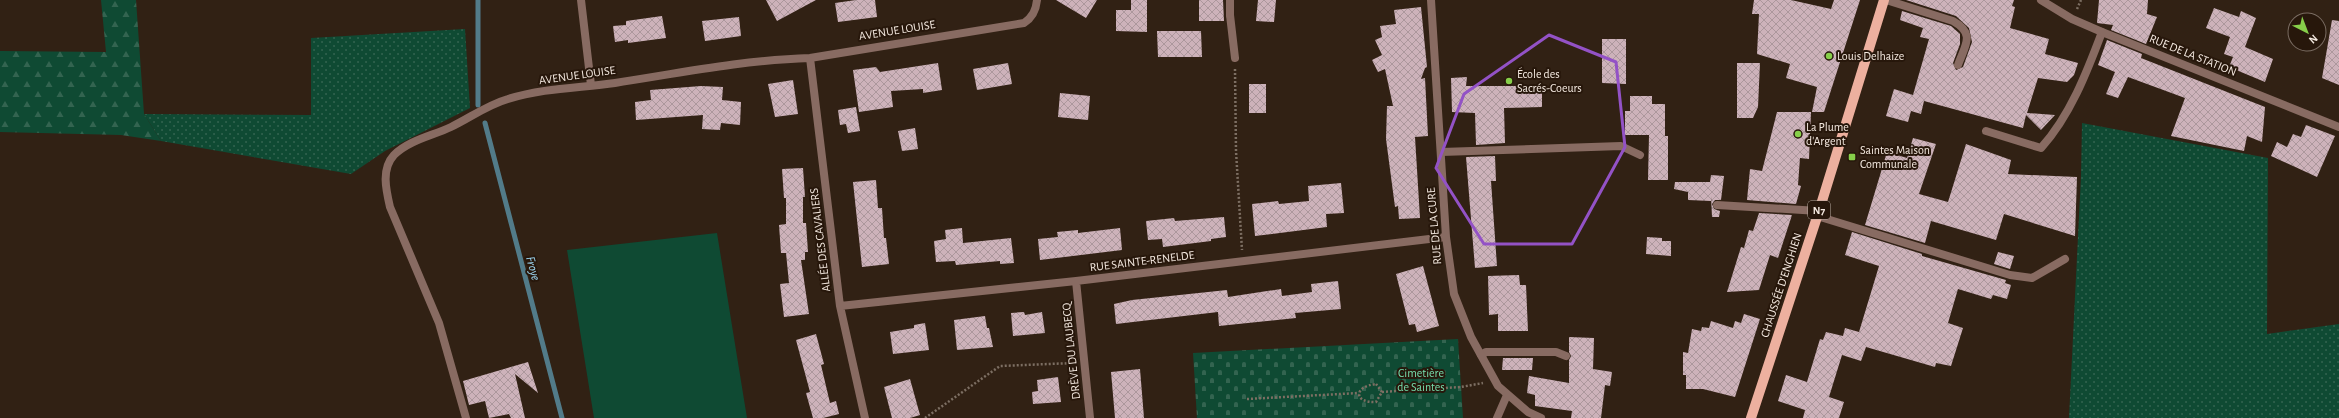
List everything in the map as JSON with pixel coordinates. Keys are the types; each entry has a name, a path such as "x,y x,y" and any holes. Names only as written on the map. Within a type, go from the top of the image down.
{"main road":[{"name":"CHAUSSÉE D'ENGHIEN","path":"1751,418 1818,213 1885,0"}],"street":[{"path":"581,0 591,85"},
{"name":"AVENUE LOUISE","path":"466,418 438,323 390,206 385,177 388,164 394,155 408,144 451,127 493,104 509,98 559,88 591,85 775,59 810,58 1024,23 1031,19 1036,9 1037,0"},
{"path":"1230,0 1230,15 1235,58"},
{"name":"RUE DE LA CURE","path":"1431,0 1446,237 1454,294 1471,337 1494,379 1507,395 1541,418"},
{"path":"1885,0 1953,21 1962,26 1967,32 1968,38 1958,65"},
{"name":"RUE DE LA STATION","path":"2041,0 2072,19 2102,32 2339,127"},
{"path":"1986,131 2041,148 2054,133 2087,73 2102,32"},
{"name":"ALLÉE DES CAVALIERS","path":"810,58 840,306 865,418"},
{"path":"1441,152 1621,146 1640,155"},
{"path":"1717,205 1818,213 2010,275 2032,278 2065,259"},
{"name":"RUE SAINTE-RENELDE","path":"840,306 1076,281 1446,237"},
{"name":"DRÈVE DU LAUBECQ","path":"1076,281 1090,418"},
{"path":"1481,356 1486,352 1556,352 1566,356"},
{"path":"1497,418 1507,395"}],"path":[{"path":"1235,58 1236,151 1242,262"},
{"path":"925,418 1000,366 1084,363"},
{"path":"1382,392 1461,386 1494,379"},
{"path":"1246,399 1359,393 1366,385 1376,384 1382,392"},
{"path":"1359,393 1361,399 1366,402 1376,402 1382,392"}],"highlighted area":[{"path":"1549,35 1616,62 1625,147 1572,244 1484,244 1436,168 1464,94"}],"green space":[{"path":"101,0 136,0 144,114 161,141 121,135 0,132 0,51 106,52"},
{"path":"465,29 470,108 385,151 351,174 161,141 144,114 311,115 311,38"},
{"path":"2082,123 2268,158 2267,334 2339,324 2339,418 2069,418 2081,176"},
{"path":"717,233 747,418 594,418 567,250"},
{"name":"Cimetière de Saintes","path":"1458,339 1463,418 1197,418 1193,353"}],"building":[{"path":"766,0 816,0 777,21"},
{"path":"856,0 875,0 877,17 838,22 835,3"},
{"path":"1056,0 1097,0 1086,18"},
{"path":"1131,0 1147,0 1147,32 1116,31 1116,10 1131,10"},
{"path":"1199,0 1223,0 1224,21 1199,21"},
{"path":"1258,0 1276,0 1274,22 1256,21"},
{"path":"1754,0 1791,0 1831,9 1834,0 1860,0 1824,112 1812,112 1817,87 1786,78 1790,64 1757,54 1759,14 1752,14"},
{"path":"1906,0 2014,0 2012,6 2015,7 2010,28 2049,39 2045,54 2078,63 2074,75 2067,82 2038,78 2027,113 2055,115 2041,130 2026,115 2023,128 1924,101 1921,114 1911,111 1908,122 1886,116 1894,89 1913,95 1929,39 1920,37 1923,28 1900,20 1902,11 1951,26 1960,34 1960,44 1953,63 1956,70 1963,67 1972,42 1969,28 1956,16"},
{"path":"2099,0 2148,0 2147,14 2157,17 2146,44 2111,30 2113,25 2097,23"},
{"path":"1421,7 1427,67 1425,68 1421,79 1425,78 1428,136 1415,137 1420,218 1399,219 1398,206 1395,207 1386,139 1387,106 1393,106 1385,69 1378,72 1372,60 1382,55 1375,40 1382,37 1380,26 1396,24 1394,10"},
{"path":"2214,8 2239,17 2241,11 2256,18 2245,47 2273,59 2265,82 2229,67 2233,57 2224,54 2230,37 2206,28"},
{"path":"662,16 666,38 628,43 628,40 615,42 613,26 626,25 626,21"},
{"path":"739,17 741,36 705,41 702,21"},
{"path":"2332,20 2339,21 2339,85 2322,78"},
{"path":"1157,31 1201,31 1202,57 1158,57"},
{"path":"1602,39 1626,39 1626,84 1602,83"},
{"path":"2107,40 2142,54 2141,58 2265,107 2262,142 2247,136 2244,151 2171,136 2185,98 2128,77 2118,98 2106,94 2115,72 2098,65"},
{"path":"938,63 942,90 923,93 923,89 891,91 893,107 859,112 853,70 876,67 880,72"},
{"path":"1008,63 1012,84 977,90 973,69"},
{"path":"1737,63 1760,63 1758,107 1753,118 1737,118"},
{"path":"1467,77 1466,86 1542,86 1542,107 1504,108 1505,143 1476,145 1475,113 1452,112 1451,78"},
{"path":"793,80 798,114 775,117 768,84"},
{"path":"1249,84 1266,84 1266,113 1249,113"},
{"path":"701,86 723,87 722,100 741,102 740,125 721,123 720,130 702,129 703,115 636,120 635,102 651,100 650,90"},
{"path":"1060,93 1090,96 1088,120 1058,117"},
{"path":"1630,96 1652,96 1652,104 1665,104 1665,136 1668,136 1668,180 1648,180 1649,135 1625,135 1625,111 1630,111"},
{"path":"856,107 860,131 848,133 846,124 840,125 838,110"},
{"path":"1777,112 1811,112 1809,159 1800,158 1798,185 1801,186 1796,204 1747,200 1750,169 1762,171"},
{"path":"2306,125 2335,136 2317,177 2271,156 2277,142 2287,147 2293,134 2301,137"},
{"path":"915,128 918,149 902,151 898,131"},
{"path":"1913,138 1936,144 1919,194 1948,202 1966,144 2011,160 2008,174 2077,177 2075,236 2004,214 1996,240 1931,221 1925,243 1865,225 1887,152 1907,158"},
{"path":"1495,156 1496,181 1491,181 1497,266 1475,268 1466,157"},
{"path":"803,168 805,197 803,197 803,223 806,223 808,252 805,252 805,260 801,260 809,314 784,317 780,284 789,283 786,253 781,253 779,225 786,224 786,198 784,198 782,169"},
{"path":"1711,175 1724,176 1721,200 1715,200 1712,204 1714,209 1720,211 1719,217 1712,217 1711,196 1711,201 1688,200 1688,192 1674,189 1675,182 1710,182"},
{"path":"876,180 878,208 882,208 884,238 886,238 889,264 862,267 853,182"},
{"path":"1341,183 1344,213 1326,214 1327,227 1255,236 1252,204 1278,201 1279,204 1309,201 1308,186"},
{"path":"1759,213 1792,215 1778,258 1770,255 1759,290 1727,292 1741,247 1744,248 1749,230 1753,231"},
{"path":"1224,217 1226,237 1211,239 1211,241 1163,247 1162,239 1148,240 1146,221 1174,218 1175,221"},
{"path":"962,228 963,243 1011,238 1014,263 1000,264 1000,261 956,265 955,261 936,262 934,241 946,239 945,230"},
{"path":"1120,228 1122,250 1040,260 1038,239 1058,237 1057,232 1078,230 1078,233"},
{"path":"1852,232 1922,254 1922,256 2006,280 2005,283 2011,285 2007,299 1993,295 1991,299 1958,289 1948,323 1963,328 1951,366 1936,363 1935,367 1866,347 1861,361 1842,355 1829,397 1844,402 1839,418 1803,418 1805,410 1778,401 1786,375 1807,382 1820,339 1823,340 1826,332 1843,336 1845,328 1859,332 1879,266 1845,255"},
{"path":"1647,237 1662,238 1662,241 1671,241 1671,256 1646,254"},
{"path":"1998,252 2014,256 2010,269 1994,264"},
{"path":"1423,266 1439,326 1417,332 1415,324 1409,325 1396,274"},
{"path":"1519,275 1520,285 1526,285 1528,331 1498,331 1498,314 1489,315 1488,276"},
{"path":"1338,281 1341,309 1295,313 1296,318 1219,326 1218,312 1116,324 1114,304 1132,300 1227,290 1228,297 1281,289 1282,296 1312,292 1311,284"},
{"path":"1024,312 1025,315 1042,312 1045,333 1013,336 1011,313"},
{"path":"1744,314 1760,319 1735,397 1703,389 1686,389 1686,375 1683,375 1683,352 1688,353 1692,329 1701,331 1702,327 1709,328 1711,321 1733,328 1735,321 1741,323"},
{"path":"985,316 993,347 957,350 954,320"},
{"path":"925,323 929,350 893,354 890,332 914,328 914,325"},
{"path":"816,334 824,364 821,365 830,403 836,401 839,414 823,418 813,418 806,393 810,392 796,340"},
{"path":"1569,337 1594,338 1593,369 1612,372 1610,386 1605,385 1601,418 1571,418 1572,411 1535,406 1535,395 1527,393 1529,376 1569,383 1569,360 1571,356 1569,352"},
{"path":"1503,358 1533,358 1532,370 1502,370"},
{"path":"528,362 538,393 515,374 525,418 511,418 509,414 489,418 485,401 469,405 463,381"},
{"path":"1140,369 1144,418 1115,418 1111,372"},
{"path":"1058,377 1061,402 1033,404 1032,392 1038,391 1037,380"},
{"path":"910,379 920,415 910,418 892,418 884,387"}],"waterway":[{"name":"Froye","path":"478,0 478,105"},
{"name":"Froye","path":"485,123 562,418"}],"place":[{"name":"Louis Delhaize","path":"1829,56"},
{"name":"École des Sacrés-Coeurs","path":"1509,81"},
{"name":"La Plume d'Argent","path":"1798,134"},
{"name":"Saintes Maison Communale","path":"1852,157"}]}
